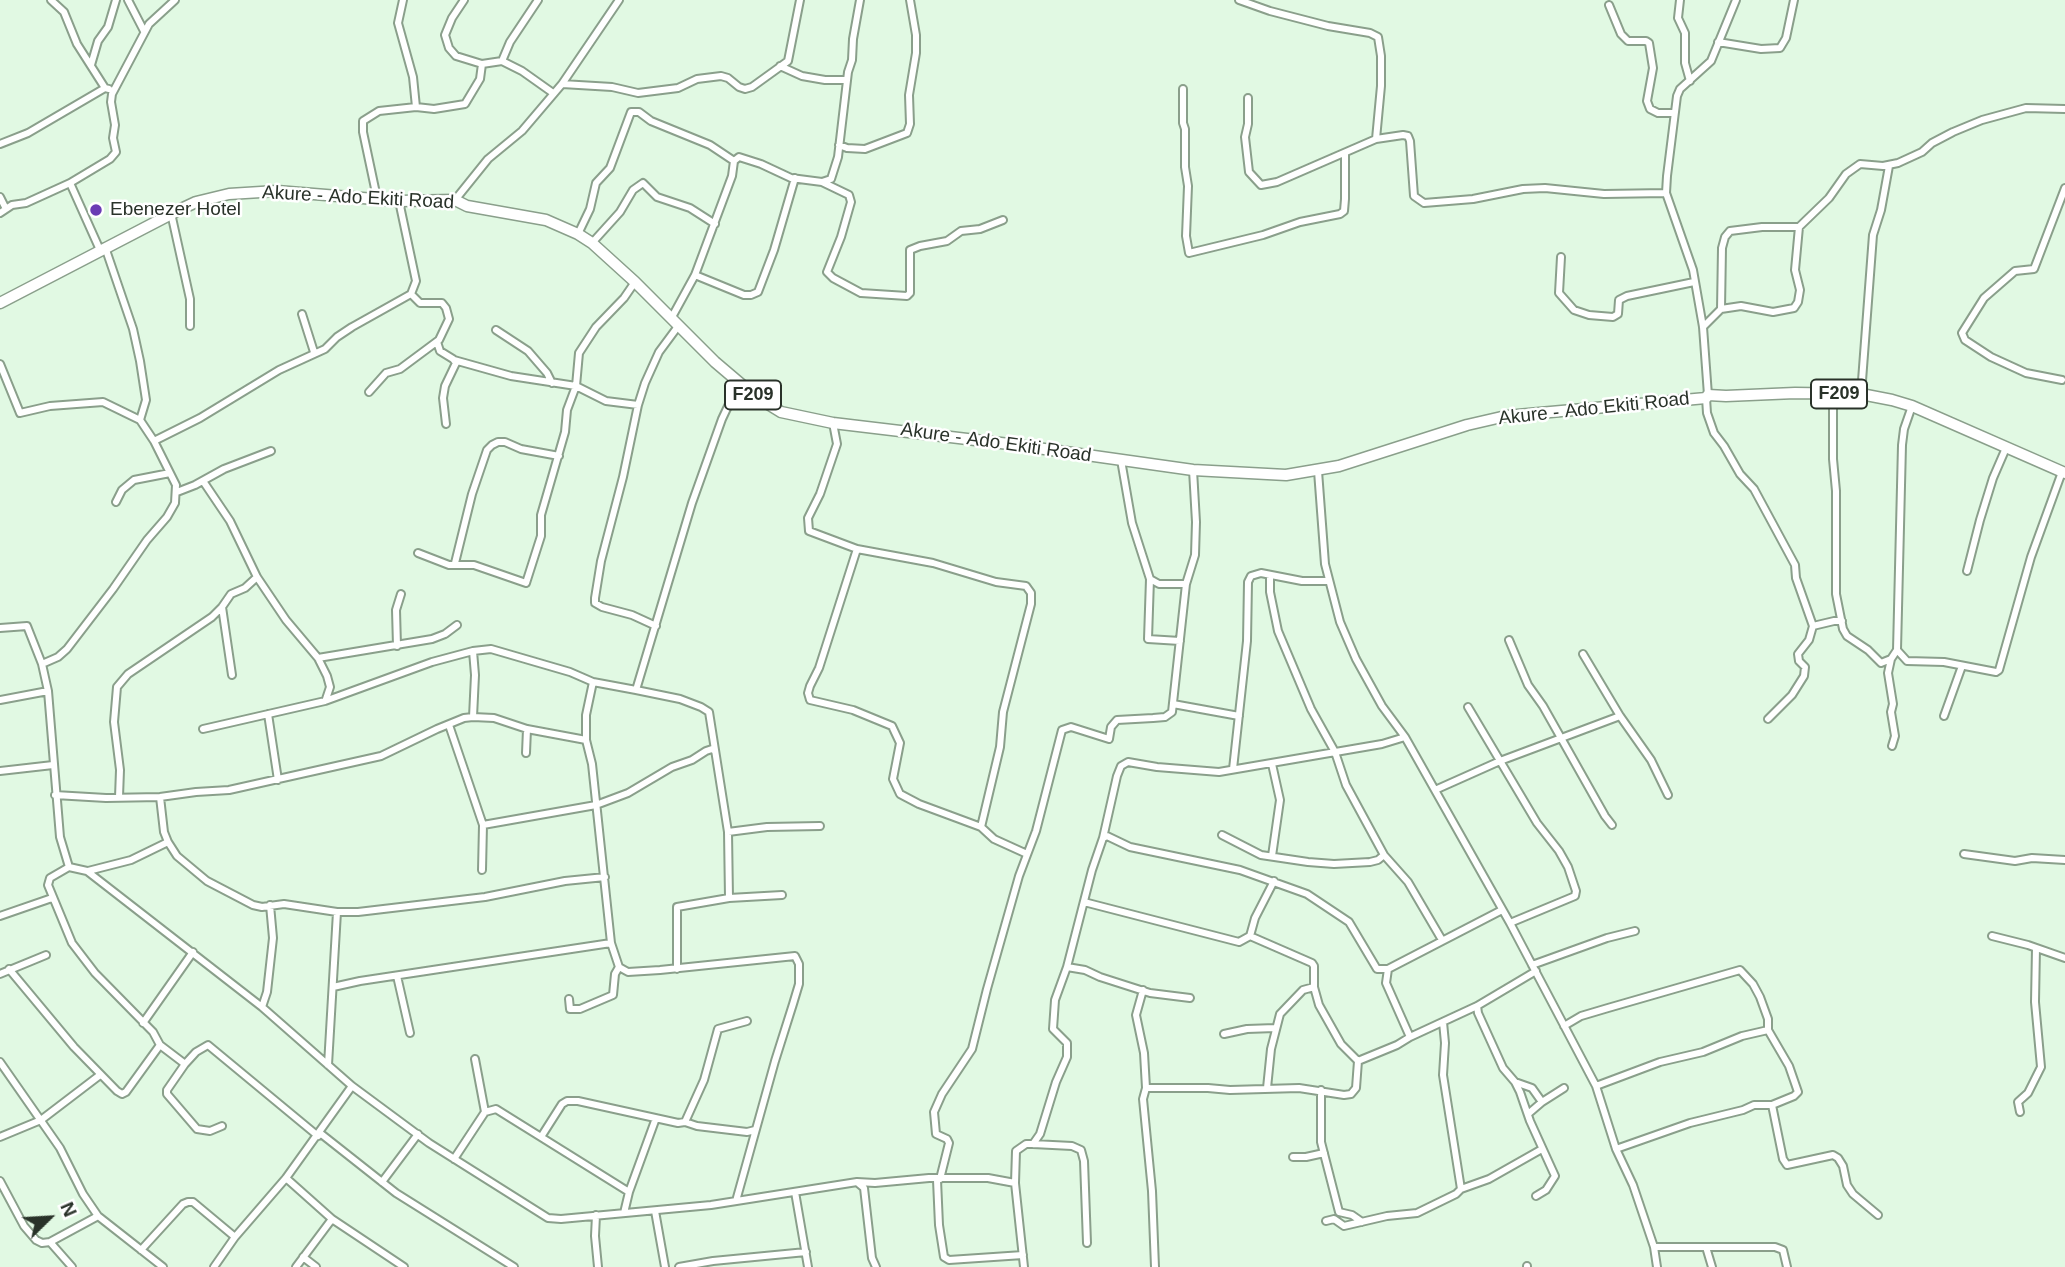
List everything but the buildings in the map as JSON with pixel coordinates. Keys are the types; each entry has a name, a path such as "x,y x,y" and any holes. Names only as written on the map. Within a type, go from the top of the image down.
{"main road":[{"name":"Akure - Ado Ekiti Road","path":"0,303 102,248 196,202 246,193 277,191 399,201 455,200 467,206 546,220 578,233 593,243 755,396 781,412 833,423 1194,470 1273,475 1318,471 1506,416 1707,397 1861,394 1912,406 2064,472"}],"street":[{"path":"51,0 64,12 77,44 105,88 114,91"},
{"path":"92,65 98,41 108,27 116,0"},
{"path":"128,0 144,31"},
{"path":"0,197 3,211 70,183 110,159 116,152 111,102 114,91 144,31 175,0"},
{"path":"403,0 398,23 413,76 416,107"},
{"path":"464,0 447,27 446,41 456,56 482,64 502,61 522,71 553,93"},
{"path":"502,61 510,42 538,0"},
{"path":"455,200 488,159 522,131 562,84 619,0"},
{"path":"562,84 612,87 638,93 678,88 697,79 721,76 745,89 790,57 791,36 800,0"},
{"path":"822,182 831,179 834,173 860,0"},
{"path":"839,145 865,149 907,133 909,95 916,53 910,0"},
{"path":"1239,0 1270,11 1378,37 1381,86 1376,139"},
{"path":"1266,0 1270,11"},
{"path":"1680,0 1678,18 1685,33 1685,63 1690,81"},
{"path":"1737,0 1711,61 1680,89 1674,113 1666,193 1693,270 1703,327 1707,413 1714,433 1740,474 1754,489 1795,565 1796,578 1813,626 1809,639 1798,654 1799,661 1805,667 1804,676 1792,695 1768,719"},
{"path":"1718,42 1761,49 1780,48 1786,38 1794,0"},
{"path":"1609,5 1621,34 1628,41 1649,43 1653,68 1647,101 1650,110 1674,113"},
{"path":"377,198 363,121 379,111 416,107 434,109 465,104 480,79 482,64"},
{"path":"780,66 802,76 848,80"},
{"path":"0,144 60,116 105,88"},
{"path":"1183,89 1188,186 1186,236 1189,253 1262,235 1300,222 1340,215 1344,211 1345,199 1345,154"},
{"path":"1248,98 1245,137 1249,172 1261,185 1277,182 1376,139 1403,135 1408,136 1415,196 1424,203 1545,188 1604,194 1666,193"},
{"path":"1703,327 1721,309 1741,306 1773,312 1794,307 1798,302 1800,290 1795,270 1799,227 1823,205 1854,167 1865,163 1889,166 1918,154 1944,137 1982,120 2026,108 2065,109"},
{"path":"578,233 590,209 596,183 610,168 631,113 639,112 651,121 710,145 734,161"},
{"path":"734,161 739,158 795,178 822,182 849,195 851,202 841,237 827,272 833,278 861,292 907,296 910,293 911,250 947,240 961,231 980,229 1003,220"},
{"path":"656,626 632,615 602,607 595,603 594,598 638,405 695,275 732,176 734,161"},
{"path":"1861,394 1868,331 1872,243 1889,166"},
{"path":"695,275 747,296 758,292 775,250 795,178"},
{"path":"70,183 102,248 133,329 146,400 140,420"},
{"path":"593,243 620,212 633,190 643,183 657,197 690,208 715,224"},
{"path":"2062,380 2026,373 1991,357 1965,340 1962,333 1984,298 2015,271 2034,269 2065,188"},
{"path":"154,441 200,418 269,376 325,349 352,327 411,294 416,281 399,201"},
{"path":"171,213 190,299 190,326"},
{"path":"1721,309 1722,248 1727,233 1762,227 1799,227"},
{"path":"1561,257 1559,293 1574,310 1590,315 1613,317 1618,314 1619,300 1627,296 1694,282"},
{"path":"418,553 449,565 474,565 526,583 541,536 541,514 565,432 567,410 576,386 577,362 583,346 606,314 624,298 635,282"},
{"path":"369,392 386,373 400,369 437,342 449,319 442,303 420,303 412,298 411,294"},
{"path":"302,314 314,352"},
{"path":"496,330 528,351 552,383"},
{"path":"437,342 440,351 454,360 511,376 576,386 606,401 638,405"},
{"path":"446,424 443,398 445,386 456,363 454,360"},
{"path":"0,364 20,413 50,406 103,402 140,420 154,441 177,492 175,503 167,517 147,540 74,642 58,657 43,664"},
{"path":"636,690 696,492 722,419 739,383"},
{"path":"1833,394 1836,491 1834,577 1842,621 1847,636 1868,650 1888,673"},
{"path":"1892,746 1895,736 1888,673 1891,659 1897,650 1902,445 1912,406"},
{"path":"833,423 837,444 820,494 808,518 809,531 857,549 933,563 996,582 1026,586 1031,593 1031,604 1003,712 1000,747 981,827"},
{"path":"455,563 472,494 492,444 505,442 521,449 559,456"},
{"path":"1967,571 1980,520 2006,448"},
{"path":"177,492 271,450"},
{"path":"1121,460 1132,523 1150,579 1148,639 1180,641"},
{"path":"1023,1255 949,1259 944,1256 939,1224 939,1179 949,1143 936,1134 934,1112 942,1094 972,1049 1063,728 1071,726 1109,739 1111,727 1117,720 1166,717 1172,712 1186,584 1195,555 1194,470"},
{"path":"1318,471 1323,545 1340,622 1356,659 1382,706 1405,737 1510,923 1596,1086 1616,1149 1633,1185 1654,1247 1657,1267"},
{"path":"1897,650 1908,661 1944,662 1999,670 2031,557 2064,472"},
{"path":"116,502 122,489 134,480 170,473"},
{"path":"203,481 230,521 257,577 286,620 317,658 330,687 339,695"},
{"path":"857,549 819,668 810,686 810,700 853,710 892,726 900,743 893,779 900,794 981,827 994,839 1027,854"},
{"path":"1233,769 1247,641 1248,582 1251,576 1255,574 1329,581"},
{"path":"1270,576 1270,592 1279,632 1311,709 1335,752 1346,785 1384,855 1408,882 1442,940"},
{"path":"119,797 120,770 114,722 117,687 128,674 212,617 231,594 257,577"},
{"path":"1150,579 1159,584 1186,584"},
{"path":"397,646 396,610 401,594"},
{"path":"222,607 232,675"},
{"path":"1813,626 1842,621"},
{"path":"317,658 432,639 457,625"},
{"path":"0,628 27,626 43,664 48,691 60,836 69,867"},
{"path":"1509,640 1521,672 1612,825"},
{"path":"203,729 325,701 432,662 491,649 570,672 593,682 680,699 709,712 728,832 729,898"},
{"path":"473,651 473,717"},
{"path":"1583,654 1620,716 1651,760 1668,794"},
{"path":"1881,663 1891,659"},
{"path":"1944,716 1962,666"},
{"path":"593,682 586,715 586,740 592,764 611,943 619,967 628,972 677,969 795,956 799,964 799,984 736,1201"},
{"path":"325,701 330,687"},
{"path":"0,700 48,691"},
{"path":"1174,704 1239,716"},
{"path":"1468,707 1537,823 1559,851 1576,891 1575,896 1510,923"},
{"path":"268,714 278,780"},
{"path":"1435,790 1500,761 1620,716"},
{"path":"55,795 160,797 217,792 381,756 473,717 494,718 527,729 586,740"},
{"path":"449,725 483,825 482,870"},
{"path":"526,753 527,729"},
{"path":"1033,1144 1040,1134 1056,1082 1067,1057 1067,1043 1053,1029 1055,1000 1067,967 1121,766 1128,762 1219,772 1382,744 1405,737"},
{"path":"483,825 596,805 628,793 706,751 715,751"},
{"path":"1272,764 1280,800 1272,856"},
{"path":"0,771 53,765"},
{"path":"160,797 161,816 168,842 183,862 207,881 253,905 284,904 337,912 358,912 459,900 565,881 605,877"},
{"path":"728,832 767,827 820,826"},
{"path":"1222,835 1250,850 1272,856 1334,864 1370,862 1384,855"},
{"path":"1102,838 1107,836 1130,847 1240,870 1307,894 1349,922 1377,969 1388,969 1502,910"},
{"path":"88,871 131,860 168,842"},
{"path":"1964,854 2015,861 2032,858 2065,860"},
{"path":"185,1064 160,1045 153,1032 95,972 72,943 47,881 69,867 88,871 262,1007 352,1086 454,1159 548,1218 655,1211 857,1182 988,1178 1014,1183"},
{"path":"1084,902 1239,942 1250,936 1255,918 1274,881"},
{"path":"677,969 677,907 729,898 782,895"},
{"path":"0,916 52,898"},
{"path":"262,1007 267,992 272,948 270,905"},
{"path":"328,1065 337,912"},
{"path":"1358,1061 1477,1006 1534,968 1606,938 1635,930"},
{"path":"1146,1087 1321,1090 1344,1095 1351,1094 1356,1088 1358,1061 1341,1044 1319,1005 1312,963 1250,936"},
{"path":"1992,936 2065,958"},
{"path":"333,987 611,943"},
{"path":"2020,1112 2018,1102 2028,1093 2041,1067 2035,1002 2036,948"},
{"path":"144,1023 193,952"},
{"path":"0,974 46,955"},
{"path":"569,999 570,1009 580,1009 613,995 615,974 619,967"},
{"path":"1067,967 1085,970 1157,994 1191,998"},
{"path":"9,969 100,1075 122,1094 160,1045"},
{"path":"1388,969 1385,983 1410,1037"},
{"path":"1564,1026 1581,1016 1740,970 1760,996 1768,1018 1768,1030 1789,1066 1798,1092 1772,1104 1754,1105 1744,1110 1689,1123 1616,1149"},
{"path":"397,976 410,1033"},
{"path":"1267,1088 1275,1028 1284,1007 1303,990 1314,987"},
{"path":"1143,989 1136,1015 1144,1054 1146,1087 1143,1100 1152,1191 1155,1267"},
{"path":"1477,1006 1503,1068 1516,1082 1555,1176 1546,1190 1536,1196"},
{"path":"685,1122 704,1080 718,1029 747,1021"},
{"path":"1443,1022 1443,1075 1461,1189"},
{"path":"1224,1034 1247,1029 1275,1028"},
{"path":"1596,1086 1660,1062 1703,1052 1742,1036 1768,1030"},
{"path":"222,1126 210,1131 197,1129 167,1097 167,1090 185,1064 196,1052 208,1045 382,1182 514,1267"},
{"path":"475,1059 485,1112"},
{"path":"0,1062 41,1120 98,1216 163,1267"},
{"path":"0,1137 41,1120 100,1075"},
{"path":"1516,1082 1532,1088 1542,1102"},
{"path":"214,1267 235,1237 286,1178 352,1086"},
{"path":"1528,1114 1564,1088"},
{"path":"1321,1090 1320,1129 1339,1212 1352,1215 1362,1222"},
{"path":"541,1137 562,1104 567,1101 697,1126 755,1130"},
{"path":"1772,1104 1783,1159 1787,1165 1833,1155 1843,1166 1847,1185 1853,1194 1878,1215"},
{"path":"454,1159 485,1112 489,1109 496,1110 629,1192"},
{"path":"624,1213 656,1118"},
{"path":"382,1182 418,1134"},
{"path":"1024,1267 1014,1183 1016,1151 1026,1144 1072,1146 1081,1150 1084,1161 1084,1222 1087,1243"},
{"path":"1326,1220 1339,1220 1344,1226 1387,1216 1417,1213 1461,1189 1489,1179 1542,1149"},
{"path":"1293,1157 1324,1153"},
{"path":"286,1178 332,1219 404,1267"},
{"path":"0,1181 24,1226 39,1242 50,1242 98,1216"},
{"path":"857,1182 864,1188 872,1258 876,1267"},
{"path":"795,1192 807,1267"},
{"path":"141,1250 183,1204 188,1202 192,1202 235,1237"},
{"path":"655,1211 665,1267"},
{"path":"596,1215 598,1267"},
{"path":"296,1267 332,1219"},
{"path":"50,1242 72,1267"},
{"path":"1654,1247 1776,1247 1783,1250 1787,1267"},
{"path":"1706,1247 1713,1267"},
{"path":"679,1267 806,1252"},
{"path":"303,1257 316,1267"}],"place":[{"name":"Ebenezer Hotel","path":"96,210"}]}
